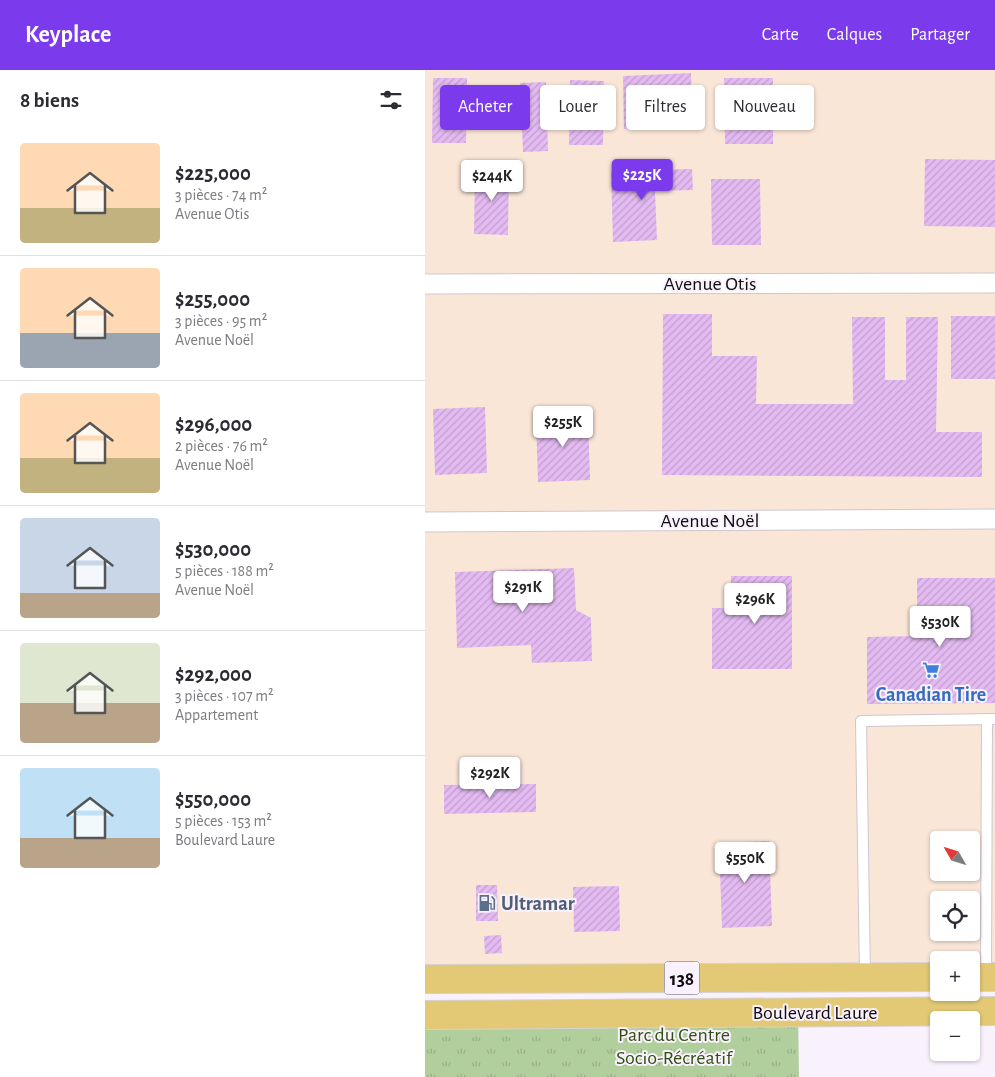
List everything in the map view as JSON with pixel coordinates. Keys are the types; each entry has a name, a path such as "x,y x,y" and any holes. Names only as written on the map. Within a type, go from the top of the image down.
{"highway":[{"name":"Boulevard Laure","path":"425,979 930,977"},
{"name":"Boulevard Laure","path":"425,1015 995,1011"}],"street":[{"name":"Avenue Otis","path":"425,284 995,282"},
{"name":"Avenue Noël","path":"425,522 995,519"}],"lane":[{"path":"865,977 861,721 991,719 984,977"}],"shaded area":[{"path":"425,70 995,70 995,977 980,977 980,951 930,951 930,977 425,979"}],"green space":[{"name":"Parc du Centre Socio-Récréatif","path":"798,1012 799,1077 425,1077 425,1015"}],"building":[{"path":"691,73 691,85 626,85 626,129 624,129 623,76"},
{"path":"433,78 467,78 467,85 440,85 440,130 466,130 466,143 432,143"},
{"path":"724,78 773,78 773,85 724,85"},
{"path":"570,80 604,81 604,85 570,85"},
{"path":"546,82 546,85 540,85 540,130 547,130 548,151 523,152 522,130 530,130 530,85 520,85 520,83"},
{"path":"569,130 603,130 603,145 569,145"},
{"path":"725,130 773,130 773,144 725,144"},
{"path":"925,159 995,160 995,227 924,226"},
{"path":"692,169 693,190 655,191 657,240 613,242 611,171"},
{"path":"475,170 509,170 508,235 474,234"},
{"path":"711,179 760,179 761,245 712,245"},
{"path":"663,314 712,314 712,356 757,356 756,404 853,404 852,317 885,317 885,380 906,380 906,317 938,317 936,432 982,432 982,477 662,475"},
{"path":"951,316 995,316 995,379 951,379"},
{"path":"485,407 487,473 435,475 433,409"},
{"path":"588,414 590,480 538,482 536,416"},
{"path":"574,568 576,610 591,618 592,661 532,663 531,645 457,648 455,572"},
{"path":"731,576 792,576 792,669 712,669 712,608 731,608"},
{"name":"Canadian Tire","path":"917,578 995,578 995,703 867,704 867,637 917,636"},
{"path":"536,784 536,812 444,814 444,785"},
{"path":"769,841 772,926 722,928 719,843"},
{"name":"Ultramar","path":"476,885 497,885 498,921 476,921"},
{"path":"619,886 620,931 574,932 573,887"},
{"path":"501,935 502,953 485,954 484,936"}],"place":[{"name":"Canadian Tire","path":"931,670"},
{"name":"Ultramar","path":"487,903"}]}
